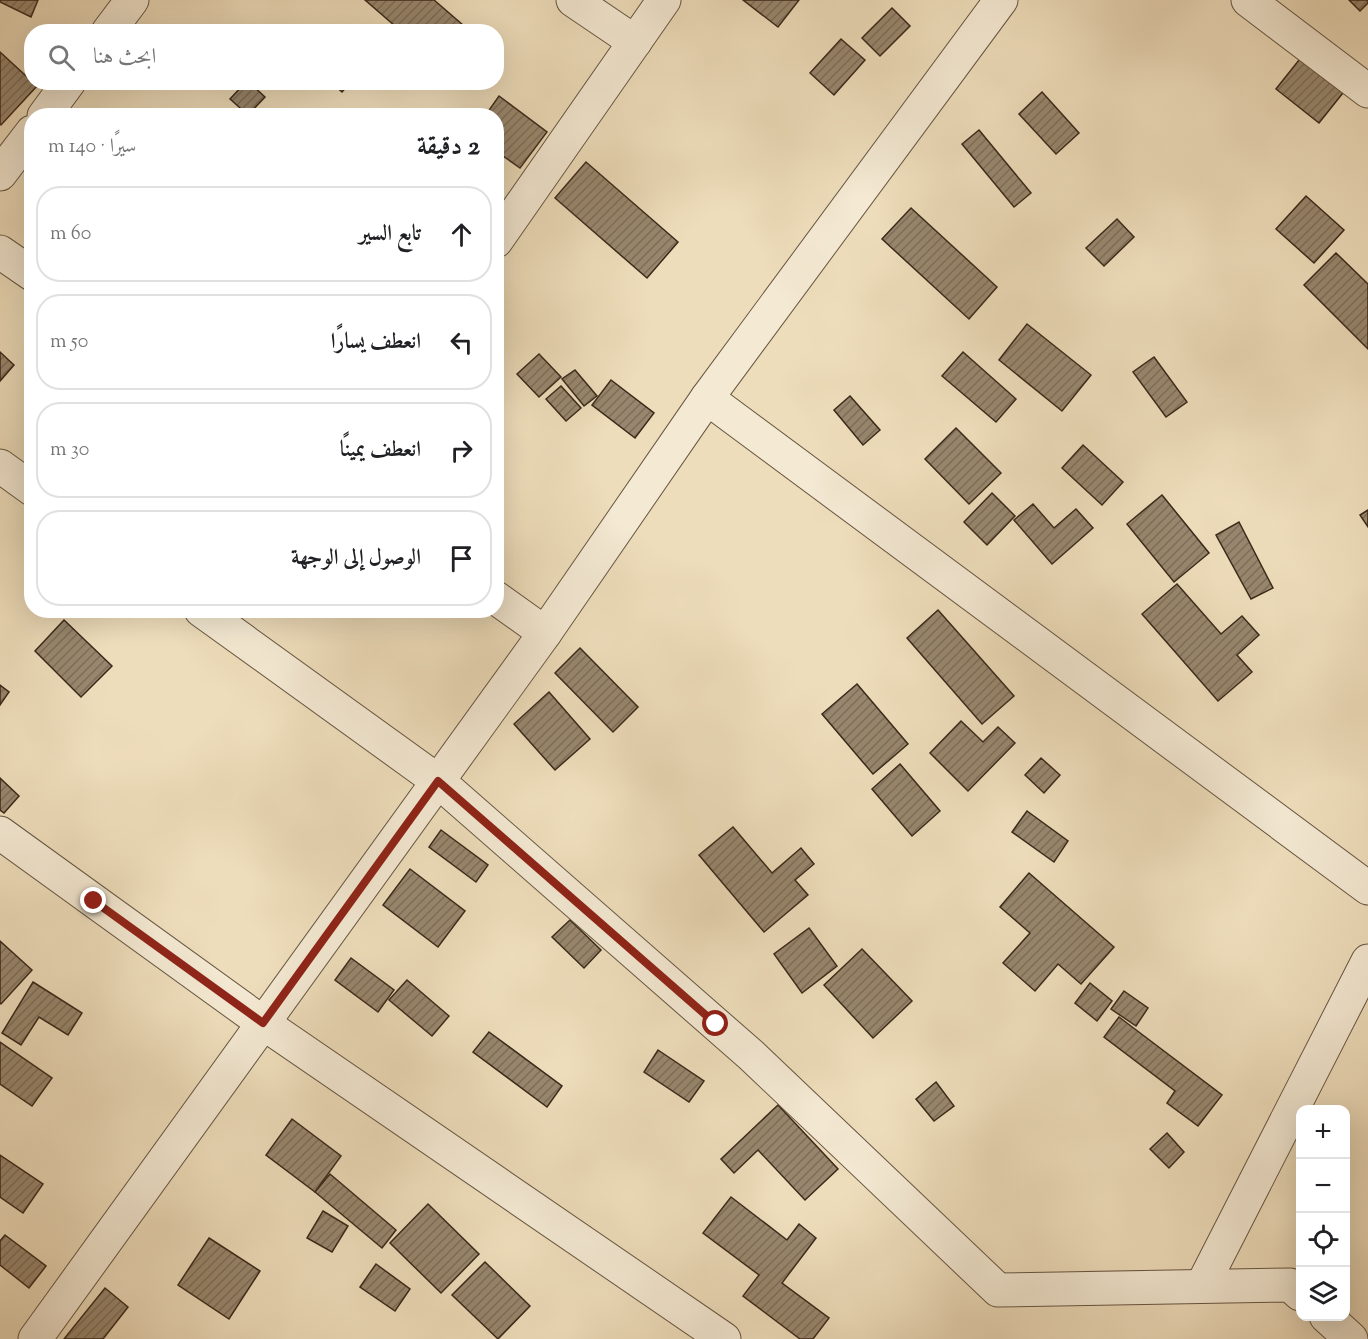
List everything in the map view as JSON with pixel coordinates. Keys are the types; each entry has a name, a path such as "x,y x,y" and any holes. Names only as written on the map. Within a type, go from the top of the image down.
{"street":[{"path":"114,24 132,0"},
{"path":"573,0 635,42"},
{"path":"504,230 664,0"},
{"path":"35,1339 545,633 707,398 1001,0"},
{"path":"1248,0 1368,91"},
{"path":"50,108 63,90"},
{"path":"0,174 24,142"},
{"path":"0,252 24,268"},
{"path":"707,398 1368,888"},
{"path":"0,467 24,484"},
{"path":"504,603 545,633"},
{"path":"212,618 438,781 751,1054 998,1290 1290,1285 1296,1290"},
{"path":"0,833 263,1023 724,1339"},
{"path":"1202,1286 1368,961"},
{"path":"1331,1321 1351,1339"}],"building":[{"path":"0,0 38,0 31,17"},
{"path":"365,0 434,0 462,24 393,24"},
{"path":"743,0 799,0 778,27"},
{"path":"1349,0 1368,0 1368,3 1360,11"},
{"path":"892,8 910,26 880,56 862,38"},
{"path":"841,39 865,60 834,95 810,73"},
{"path":"1307,50 1350,84 1319,123 1276,89"},
{"path":"0,52 24,74 24,90 33,90 0,124"},
{"path":"238,90 258,90 265,97 255,108 240,108 230,99"},
{"path":"1042,92 1079,133 1056,154 1019,114"},
{"path":"499,96 547,132 520,168 504,157 504,108 491,108"},
{"path":"979,130 1031,193 1014,207 962,144"},
{"path":"586,162 678,242 647,278 555,198"},
{"path":"1306,196 1344,230 1314,263 1276,229"},
{"path":"911,208 997,287 969,319 882,239"},
{"path":"1117,219 1134,237 1104,266 1086,248"},
{"path":"1336,253 1368,284 1368,349 1304,285"},
{"path":"1027,324 1091,375 1062,411 999,360"},
{"path":"0,352 14,365 0,381"},
{"path":"963,352 1016,399 996,422 942,376"},
{"path":"539,354 561,377 539,397 517,374"},
{"path":"1154,357 1187,402 1166,417 1133,372"},
{"path":"575,370 597,396 584,406 562,379"},
{"path":"611,380 654,413 635,438 592,405"},
{"path":"561,386 581,408 566,421 546,399"},
{"path":"850,396 880,430 863,445 834,410"},
{"path":"956,428 1001,473 969,504 925,459"},
{"path":"1083,445 1123,482 1102,505 1062,468"},
{"path":"992,493 1015,516 987,545 964,522"},
{"path":"1162,495 1209,553 1174,582 1127,524"},
{"path":"1033,504 1054,528 1076,509 1093,528 1052,564 1014,520"},
{"path":"1368,510 1368,527 1360,515"},
{"path":"1239,522 1273,588 1251,599 1216,535"},
{"path":"1177,584 1221,634 1242,616 1259,635 1237,655 1252,672 1218,701 1142,614"},
{"path":"938,610 1014,696 982,724 907,638"},
{"path":"64,620 112,666 81,697 35,651"},
{"path":"580,648 638,707 613,732 555,673"},
{"path":"857,684 908,744 873,774 822,714"},
{"path":"0,685 9,692 0,705"},
{"path":"549,692 590,739 555,770 514,724"},
{"path":"961,721 983,742 998,727 1015,743 968,791 930,753"},
{"path":"1041,758 1060,775 1044,793 1025,775"},
{"path":"900,764 940,811 912,836 872,789"},
{"path":"0,778 19,796 4,813 0,810"},
{"path":"1027,811 1068,841 1054,862 1012,832"},
{"path":"733,827 772,873 801,848 814,864 795,880 808,895 764,932 699,855"},
{"path":"441,830 488,865 476,882 429,847"},
{"path":"410,869 465,911 438,947 383,905"},
{"path":"1029,873 1114,947 1081,984 1058,964 1035,991 1003,963 1030,933 1000,907"},
{"path":"570,920 601,950 584,968 552,937"},
{"path":"809,928 837,966 802,993 774,954"},
{"path":"0,941 32,970 1,1004 0,1003"},
{"path":"862,949 912,1001 873,1038 824,985"},
{"path":"351,958 394,990 378,1012 335,980"},
{"path":"407,980 449,1016 432,1036 389,1000"},
{"path":"33,982 82,1013 68,1035 39,1017 21,1045 2,1033"},
{"path":"1090,983 1112,1001 1097,1021 1075,1003"},
{"path":"1124,991 1148,1008 1136,1026 1111,1009"},
{"path":"1119,1017 1222,1095 1198,1126 1167,1103 1175,1091 1104,1037"},
{"path":"489,1032 562,1086 547,1107 473,1052"},
{"path":"0,1042 52,1078 32,1106 0,1084"},
{"path":"658,1050 704,1081 689,1102 644,1072"},
{"path":"936,1082 954,1106 934,1121 916,1099"},
{"path":"778,1105 838,1169 805,1200 758,1150 734,1173 721,1159"},
{"path":"292,1119 341,1156 315,1192 266,1155"},
{"path":"1167,1133 1184,1152 1169,1168 1150,1149"},
{"path":"0,1155 43,1184 23,1213 0,1197"},
{"path":"330,1174 396,1230 382,1248 315,1192"},
{"path":"731,1197 787,1240 799,1224 816,1238 782,1283 829,1318 813,1339 800,1339 743,1296 759,1275 703,1233"},
{"path":"428,1204 479,1254 441,1293 390,1243"},
{"path":"323,1211 348,1226 332,1252 307,1238"},
{"path":"5,1235 46,1266 29,1288 0,1265 0,1241"},
{"path":"209,1238 260,1271 229,1319 178,1285"},
{"path":"485,1262 530,1306 498,1339 452,1295"},
{"path":"376,1264 410,1289 395,1311 360,1287"},
{"path":"105,1288 128,1307 103,1339 64,1339"}],"route":[{"path":"94,901 263,1023 438,781 716,1024"}]}
